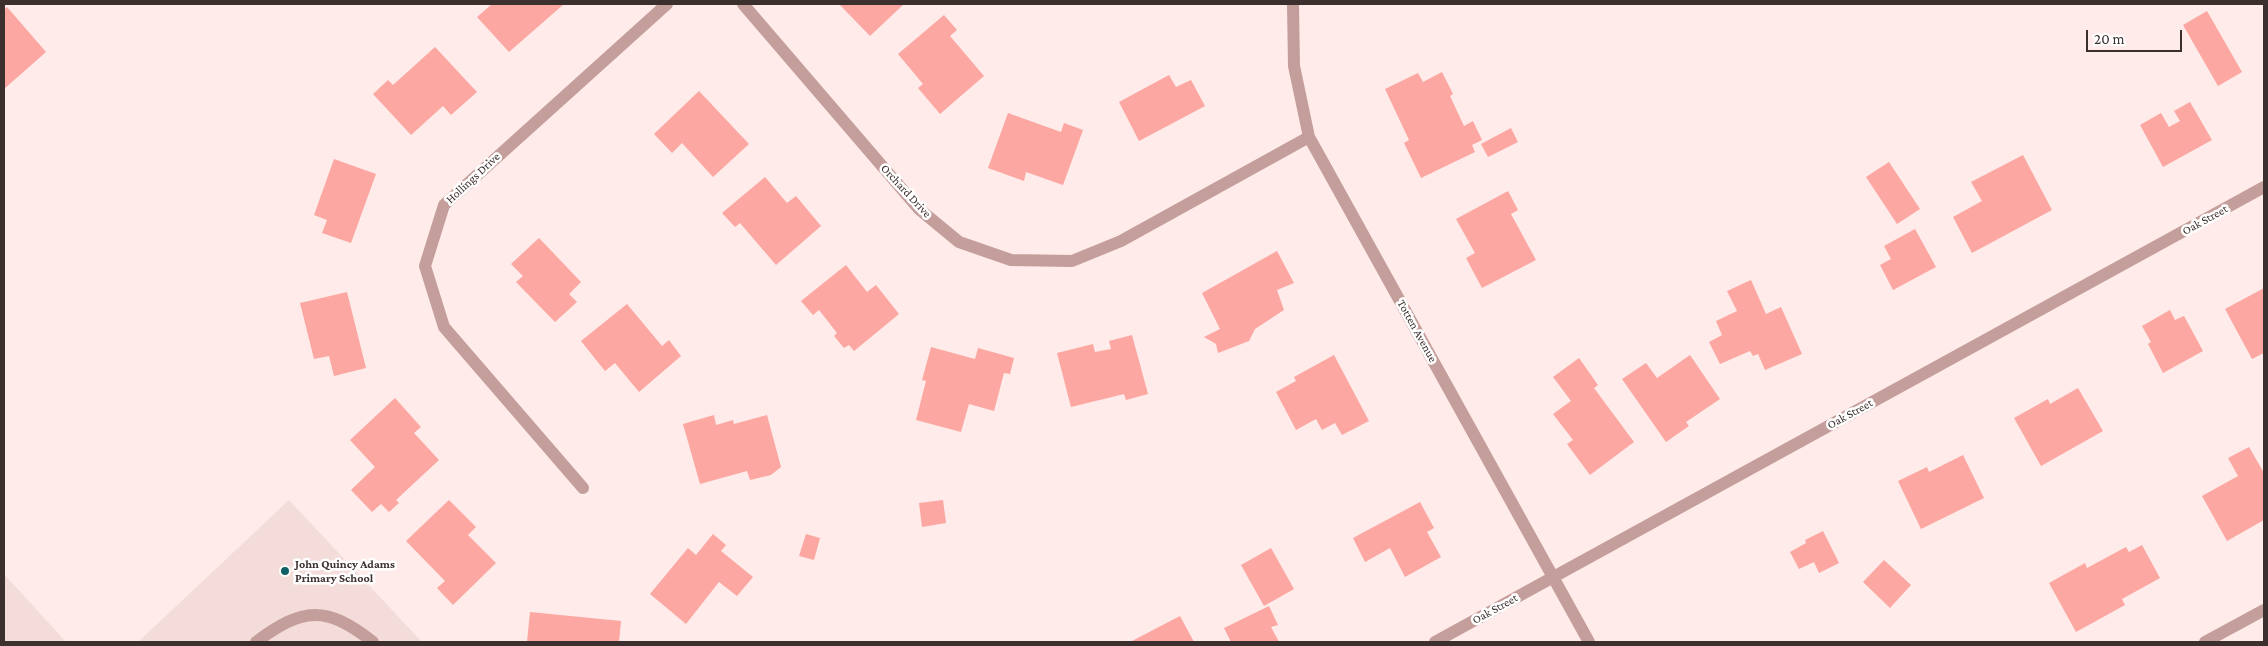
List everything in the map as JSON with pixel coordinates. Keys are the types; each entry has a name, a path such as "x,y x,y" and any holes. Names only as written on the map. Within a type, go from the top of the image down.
{"street":[{"name":"Hollings Drive","path":"583,488 444,327 425,266 444,205 667,4"},
{"name":"Orchard Drive","path":"743,4 919,209 959,242 1011,260 1072,261 1121,241 1309,137"},
{"name":"Totten Avenue","path":"1293,4 1294,66 1309,137 1589,642"},
{"name":"Oak Street","path":"1435,642 2264,187"},
{"path":"2205,642 2264,610"},
{"path":"256,642 276,627 300,616 325,616 350,624 373,642"}],"shaded area":[{"name":"John Quincy Adams Primary School","path":"289,500 422,642 138,642"},
{"path":"4,574 66,642 4,642"}],"building":[{"path":"492,4 564,4 509,52 477,17"},
{"path":"839,4 904,4 870,36"},
{"path":"7,7 46,52 4,89 4,10"},
{"path":"2207,11 2242,72 2218,86 2183,25"},
{"path":"944,15 957,30 950,36 984,76 940,114 918,88 923,84 898,54"},
{"path":"435,47 477,92 451,115 443,106 411,135 373,94 388,80 393,85"},
{"path":"1442,72 1453,94 1450,96 1464,126 1473,121 1482,140 1472,145 1475,152 1421,178 1404,143 1409,140 1385,89 1418,73 1423,82"},
{"path":"1169,75 1176,87 1191,80 1205,106 1139,141 1119,102"},
{"path":"699,91 749,144 713,177 682,143 672,153 654,134"},
{"path":"2190,102 2212,140 2163,167 2140,125 2161,113 2169,127 2180,121 2174,111"},
{"path":"1008,113 1061,132 1064,123 1083,130 1063,185 1026,172 1024,181 988,168"},
{"path":"1511,128 1518,142 1488,157 1481,144"},
{"path":"2023,155 2052,210 1972,253 1953,217 1982,201 1971,182"},
{"path":"334,159 376,174 351,243 322,233 327,220 314,215"},
{"path":"1889,162 1920,209 1897,224 1866,177"},
{"path":"765,177 787,203 796,196 821,226 776,265 740,223 735,227 722,213"},
{"path":"1508,191 1518,210 1511,214 1536,260 1482,288 1466,258 1475,253 1456,219"},
{"path":"1915,229 1936,267 1893,290 1880,265 1891,259 1884,246"},
{"path":"539,238 581,282 569,294 577,302 555,322 516,282 523,276 511,264"},
{"path":"1277,251 1294,283 1277,290 1284,310 1255,329 1249,341 1218,353 1216,344 1204,337 1220,329 1202,293"},
{"path":"846,265 867,292 876,285 899,314 854,351 849,345 844,348 834,336 837,333 819,310 813,315 801,301"},
{"path":"1751,280 1766,314 1781,307 1802,354 1765,370 1758,354 1753,356 1750,351 1720,364 1709,342 1722,335 1716,321 1737,311 1727,291"},
{"path":"2264,288 2264,353 2252,359 2225,309"},
{"path":"347,292 366,368 334,376 329,356 314,359 300,303"},
{"path":"627,304 662,346 669,340 681,356 639,392 615,363 605,371 581,341"},
{"path":"2170,310 2175,320 2184,316 2203,351 2163,373 2148,344 2151,342 2142,326"},
{"path":"1132,335 1148,394 1126,400 1124,394 1071,407 1057,353 1093,344 1095,352 1111,349 1109,341"},
{"path":"931,347 975,359 978,348 1014,358 1010,374 1004,373 994,411 969,404 961,432 916,420 926,381 922,380"},
{"path":"1334,355 1369,421 1342,435 1335,423 1322,430 1316,419 1296,430 1276,392 1296,381 1294,377"},
{"path":"1690,355 1720,399 1686,422 1689,426 1666,442 1622,379 1646,363 1657,378"},
{"path":"1579,358 1598,385 1594,388 1634,442 1590,475 1567,444 1573,440 1553,414 1571,401 1553,377"},
{"path":"2078,388 2103,431 2041,466 2014,418 2048,399 2050,404"},
{"path":"395,398 421,427 414,433 439,460 396,500 399,503 389,512 381,504 372,512 351,490 375,467 350,440"},
{"path":"714,415 716,425 733,420 734,424 767,415 781,467 771,475 750,480 747,471 700,484 683,424"},
{"path":"2249,447 2264,473 2264,520 2227,541 2202,496 2238,476 2228,458"},
{"path":"1963,455 1984,498 1921,529 1898,481 1927,467 1929,472"},
{"path":"449,500 476,527 468,535 496,563 453,605 437,588 445,581 406,541"},
{"path":"943,500 946,523 922,527 919,503"},
{"path":"1420,502 1434,528 1427,532 1441,557 1405,577 1390,548 1365,562 1353,538"},
{"path":"1823,531 1839,563 1819,573 1814,562 1799,569 1790,552 1806,543 1805,540"},
{"path":"713,534 726,545 721,551 753,577 737,596 719,582 686,624 650,594 688,548 696,555"},
{"path":"806,534 820,538 814,560 799,556"},
{"path":"2142,545 2160,578 2122,599 2125,605 2076,632 2049,583 2085,563 2087,568 2126,547 2129,552"},
{"path":"1271,548 1294,589 1264,606 1241,565"},
{"path":"1884,560 1911,585 1890,608 1863,582"},
{"path":"1269,606 1278,625 1271,627 1279,642 1231,642 1224,628"},
{"path":"530,612 621,621 619,642 527,642"},
{"path":"1180,616 1194,642 1130,642"}],"place":[{"name":"John Quincy Adams Primary School","path":"285,571"}]}
